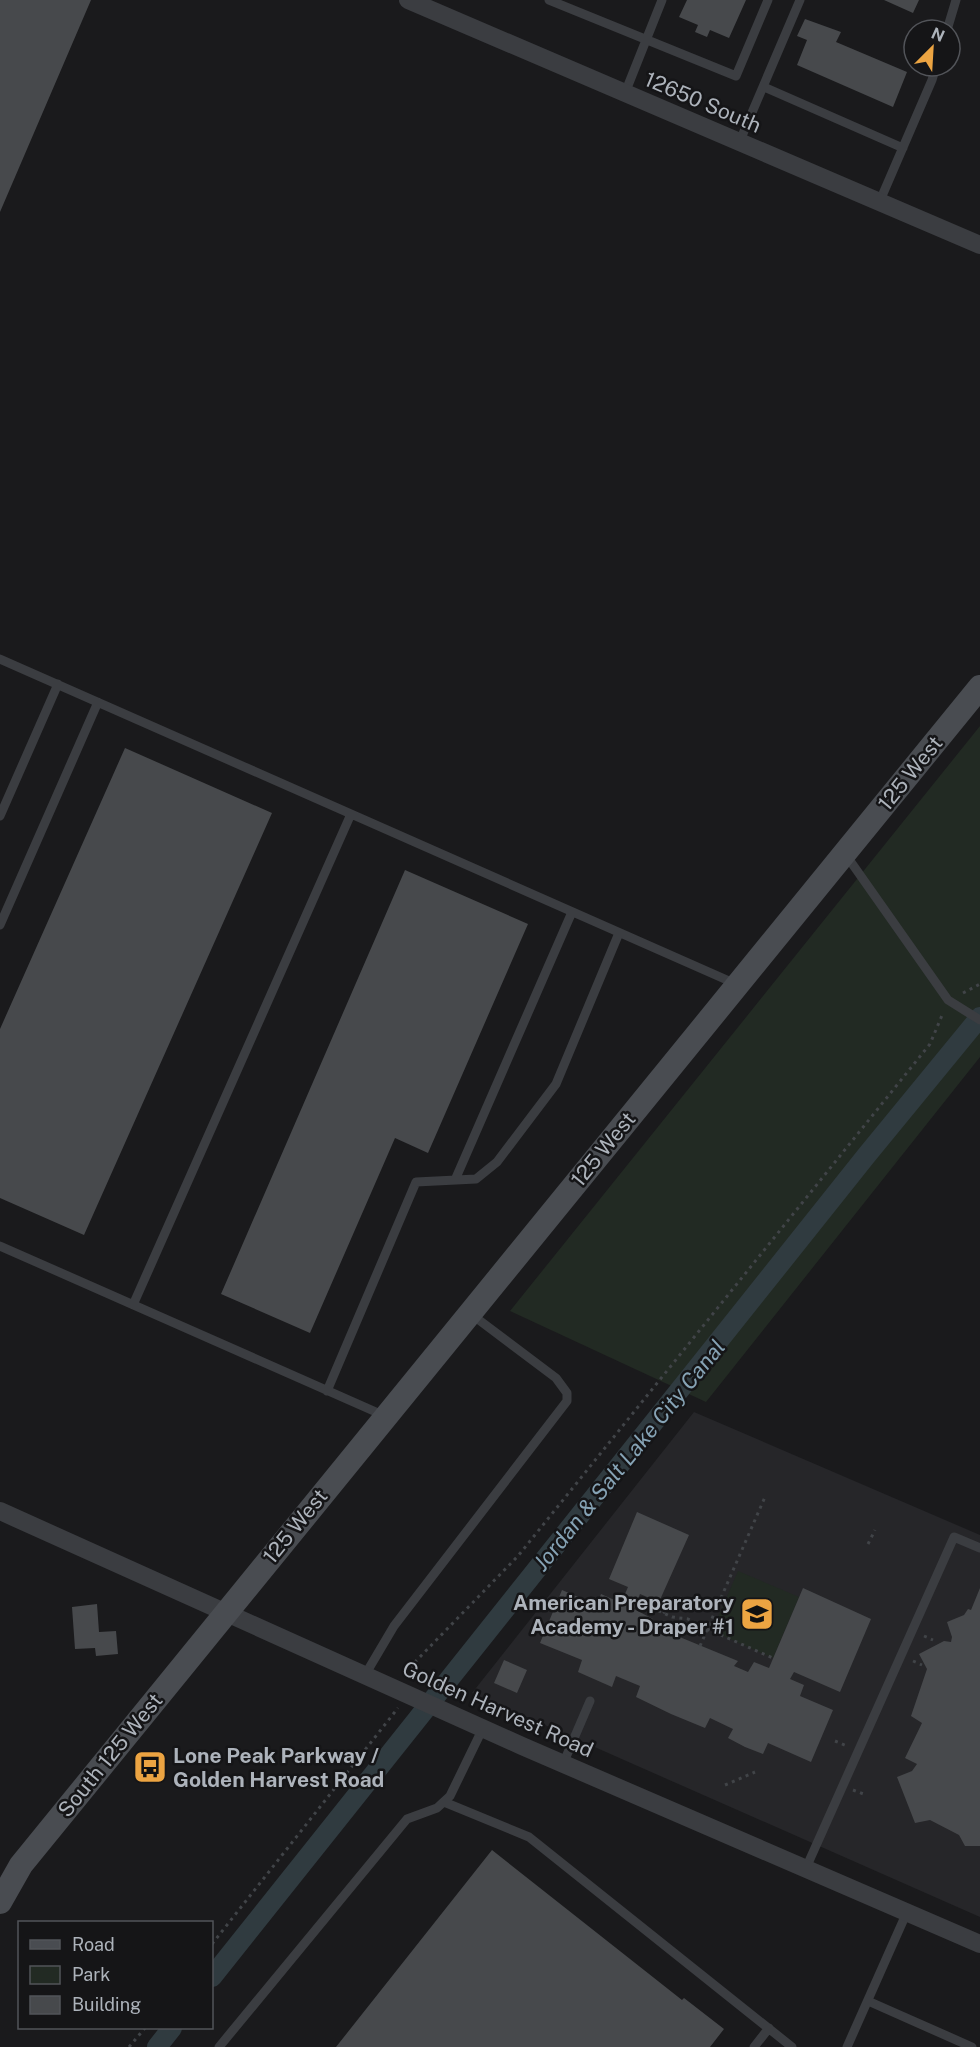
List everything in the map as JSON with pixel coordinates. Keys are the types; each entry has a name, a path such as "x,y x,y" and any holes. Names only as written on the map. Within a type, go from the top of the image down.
{"main road":[{"name":"125 West","path":"225,1611 980,687"},
{"name":"South 125 West","path":"0,1902 21,1865 225,1611"}],"street":[{"name":"12650 South","path":"408,0 980,245"},
{"name":"Golden Harvest Road","path":"0,1511 563,1764 980,1944"}],"lane":[{"path":"549,0 736,76 768,0"},
{"path":"625,93 662,0"},
{"path":"739,143 800,0"},
{"path":"951,18 956,0"},
{"path":"879,203 933,78"},
{"path":"764,87 903,148"},
{"path":"0,659 737,985"},
{"path":"0,816 58,684"},
{"path":"0,925 98,702"},
{"path":"133,1305 351,814"},
{"path":"845,853 951,1002 980,1020"},
{"path":"455,1180 572,912"},
{"path":"327,1390 416,1182 476,1179 497,1162 556,1084 619,933"},
{"path":"0,1246 385,1416"},
{"path":"365,1675 394,1626 567,1401 567,1393 556,1378 469,1313"},
{"path":"806,1868 954,1537 980,1548"},
{"path":"563,1764 590,1701"},
{"path":"219,2047 407,1819 437,1808 450,1796 483,1728"},
{"path":"444,1802 529,1837 792,2047"},
{"path":"847,2047 908,1912"},
{"path":"868,2001 972,2047"},
{"path":"754,2047 769,2028"}],"path":[{"path":"213,1943 398,1711 407,1694 414,1663 518,1556 930,1044 951,1002 980,984"},
{"path":"700,1646 765,1497"},
{"path":"868,1544 874,1530"},
{"path":"663,1613 682,1597"},
{"path":"638,1601 672,1617 688,1619 773,1658"},
{"path":"725,1785 754,1772"},
{"path":"129,2047 144,2029"}],"shaded area":[{"name":"American Preparatory Academy - Draper #1","path":"694,1412 980,1535 980,1917 472,1693"}],"green space":[{"path":"980,726 980,1057 706,1402 510,1311"},
{"path":"738,1571 799,1597 773,1658 712,1631"}],"building":[{"path":"0,0 91,0 0,212"},
{"path":"687,0 746,0 729,38 710,30 707,37 695,32 698,25 679,17"},
{"path":"884,0 919,0 913,13"},
{"path":"805,19 841,32 836,42 902,70 902,78 905,78 893,107 797,65 807,40 797,36"},
{"path":"125,748 272,813 84,1235 0,1198 0,1029"},
{"path":"405,870 528,924 428,1153 395,1138 310,1333 221,1294"},
{"path":"637,1512 689,1535 659,1602 640,1594 634,1609 653,1619 648,1629 663,1635 665,1631 738,1661 734,1666 748,1672 754,1662 769,1668 803,1588 871,1619 840,1692 794,1672 790,1679 804,1685 800,1696 833,1710 811,1762 768,1743 763,1754 745,1747 728,1738 733,1729 710,1718 705,1728 671,1714 636,1697 640,1686 616,1676 612,1687 578,1672 582,1660 540,1643 562,1590 597,1605 601,1594 621,1603 628,1587 609,1579"},
{"path":"980,1588 980,1846 965,1846 959,1835 930,1820 915,1823 897,1777 912,1771 917,1764 905,1758 922,1723 911,1716 927,1669 919,1654 944,1641 951,1642 952,1637 947,1622 964,1615 968,1609 971,1610"},
{"path":"97,1604 99,1632 116,1631 118,1654 96,1656 95,1648 75,1649 72,1607"},
{"path":"504,1660 527,1670 517,1693 494,1683"},
{"path":"492,1850 682,2000 684,1998 724,2029 710,2047 336,2047"}],"waterway":[{"name":"Jordan & Salt Lake City Canal","path":"213,1976 866,1156 980,1017"},
{"name":"Jordan & Salt Lake City Canal","path":"157,2047 171,2029"}],"place":[{"name":"American Preparatory Academy - Draper #1","path":"757,1614"},
{"name":"Lone Peak Parkway / Golden Harvest Road","path":"150,1767"}]}
